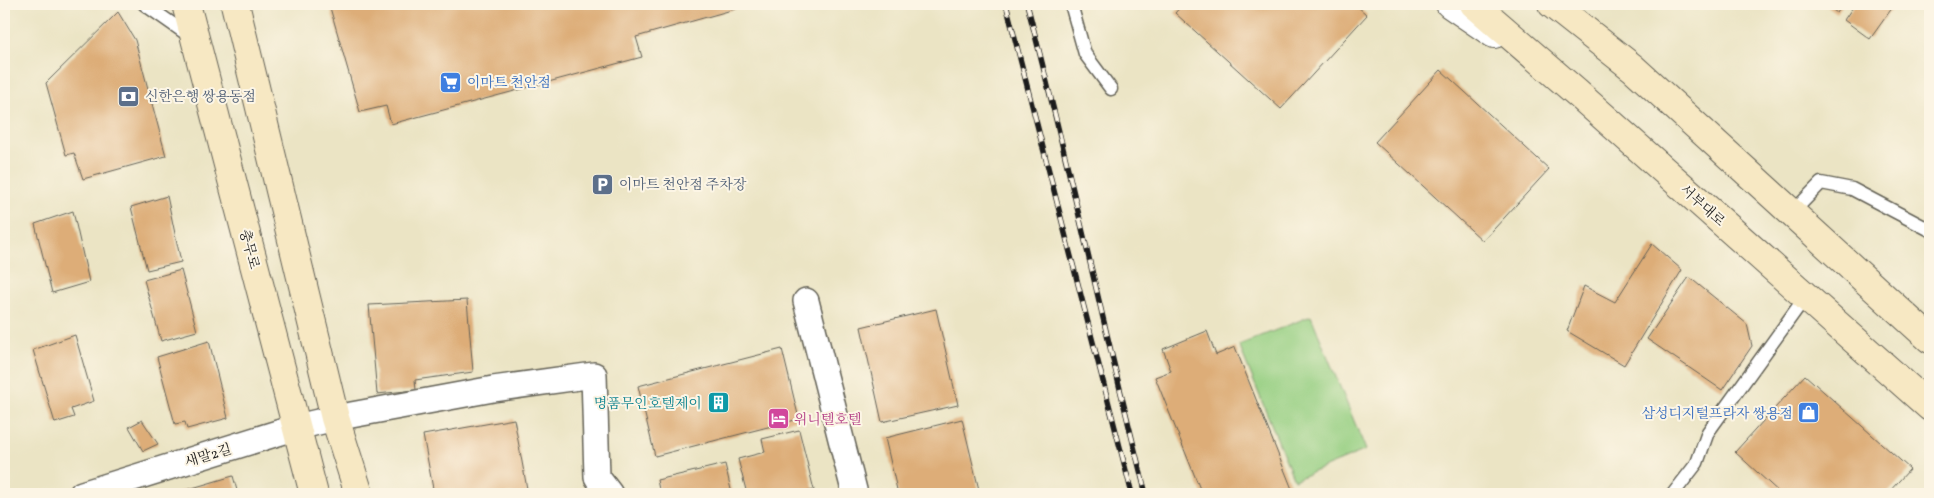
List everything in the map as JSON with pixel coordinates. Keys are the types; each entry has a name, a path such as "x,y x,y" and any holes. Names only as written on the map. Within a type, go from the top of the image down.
{"main road":[{"name":"충무로","path":"186,4 314,494"},
{"path":"235,4 335,418 359,494"},
{"name":"서부대로","path":"1474,4 1577,93 1930,407"},
{"path":"1552,4 1633,68 1930,339"}],"street":[{"path":"1450,4 1577,93"},
{"path":"1571,4 1633,68"},
{"path":"806,301 856,494"},
{"name":"새말2길","path":"82,494 297,427 335,418 493,389 594,375 597,478 610,494"}],"lane":[{"path":"144,4 196,41"},
{"path":"1071,4 1085,54 1111,89"},
{"path":"1792,213 1821,183 1852,189 1930,230"},
{"path":"1673,494 1696,463 1708,432 1806,296"}],"green space":[{"path":"1311,316 1366,450 1294,480 1239,345"}],"building":[{"name":"이마트 천안점","path":"329,4 753,4 636,37 642,57 391,124 386,106 360,112"},
{"path":"1183,4 1355,4 1367,15 1281,109 1175,13"},
{"path":"1825,4 1843,4 1837,13"},
{"path":"1855,4 1895,4 1870,39 1844,20"},
{"path":"118,12 135,40 166,156 83,179 74,153 66,155 46,83"},
{"path":"1441,70 1549,169 1483,241 1375,142"},
{"path":"167,196 181,262 147,270 131,207"},
{"path":"73,211 89,282 52,293 35,224"},
{"path":"1652,244 1682,270 1624,365 1567,331 1584,286 1615,302"},
{"path":"181,270 197,331 161,341 144,280"},
{"path":"1689,277 1747,324 1752,346 1722,390 1647,339"},
{"path":"467,300 473,372 415,380 416,390 377,394 369,305"},
{"path":"936,309 958,405 882,422 861,327"},
{"path":"1207,331 1216,355 1235,347 1294,494 1202,494 1155,377 1171,371 1163,349"},
{"path":"75,335 94,401 71,409 74,417 55,423 33,350"},
{"path":"209,341 228,418 187,429 185,422 175,424 157,357"},
{"name":"명품무인호텔제이","path":"782,349 799,419 655,456 638,386"},
{"name":"삼성디지털프라자 쌍용점","path":"1805,375 1910,469 1887,494 1781,494 1735,452"},
{"path":"514,419 528,494 434,494 423,435"},
{"path":"962,419 980,494 898,494 885,438"},
{"path":"142,420 158,444 143,451 129,427"},
{"path":"799,430 814,490 797,494 747,494 738,459 765,452 762,439"},
{"path":"725,464 732,494 660,494 657,480"},
{"path":"233,476 238,494 172,494"}],"railway":[{"path":"1006,4 1132,494"},
{"path":"1027,4 1146,494"}],"place":[{"name":"이마트 천안점","path":"451,82"},
{"name":"신한은행 쌍용동점","path":"129,96"},
{"name":"이마트 천안점 주차장","path":"603,184"},
{"name":"명품무인호텔제이","path":"718,403"},
{"name":"삼성디지털프라자 쌍용점","path":"1809,413"},
{"name":"위니텔호텔","path":"778,419"}]}
